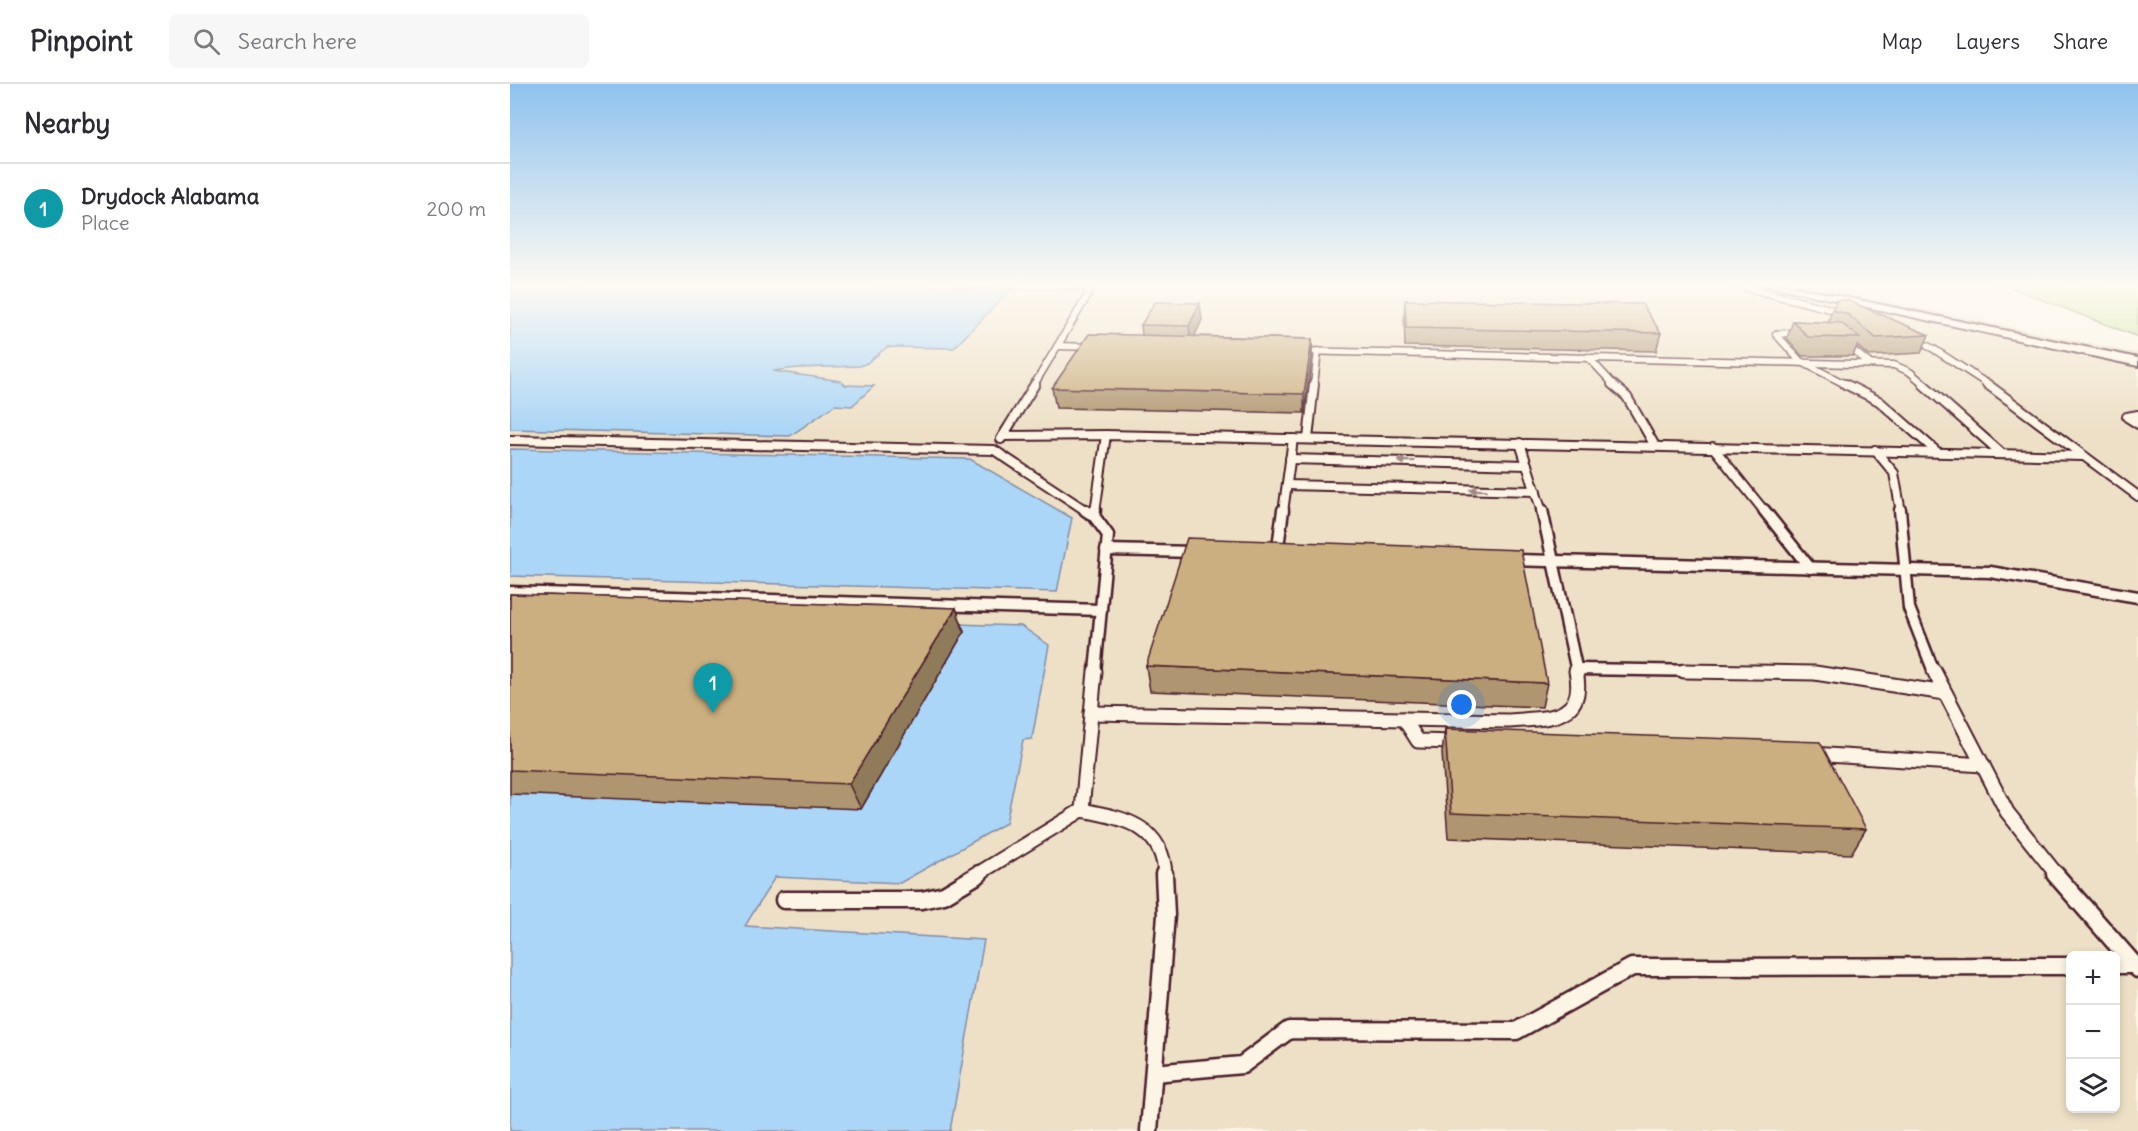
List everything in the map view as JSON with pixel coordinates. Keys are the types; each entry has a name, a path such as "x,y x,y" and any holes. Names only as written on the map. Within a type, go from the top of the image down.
{"street":[{"path":"1999,333 2138,362"}],"lane":[{"path":"994,450 1066,333"},
{"path":"1795,333 1776,334 1800,362 1879,400 1936,451"},
{"path":"1837,336 1869,363"},
{"path":"1908,337 1932,348 1995,389 2138,496"},
{"path":"1058,346 1100,347"},
{"path":"1283,351 1894,365 1910,372 2000,452"},
{"path":"1308,439 1318,351"},
{"path":"1588,357 1627,397 1655,446"},
{"path":"2138,415 2127,417 2138,424"},
{"path":"1002,436 1106,435 1520,442 2000,452 2082,456"},
{"path":"1094,516 1106,435"},
{"path":"1277,554 1293,439"},
{"path":"510,440 994,450 1094,516 1108,535 1082,810"},
{"path":"1091,713 1507,721 1557,717 1573,706 1580,688 1555,561 1520,442"},
{"path":"1713,447 1810,568"},
{"path":"1875,450 1894,473 1899,494 1909,608 1931,666 2007,812 2047,864 2136,967"},
{"path":"1290,459 1527,465"},
{"path":"1287,485 1536,491"},
{"path":"1106,550 1209,552"},
{"path":"1266,554 1289,554"},
{"path":"1497,560 1990,572 2138,597"},
{"path":"510,592 1101,610"},
{"path":"1577,669 1815,673 1945,693"},
{"path":"1404,719 1418,741 1465,742"},
{"path":"1793,753 1983,765"},
{"path":"784,900 922,900 944,895 1082,810 1123,818 1148,832 1164,861 1166,915 1149,1131"},
{"path":"2120,965 2136,967"},
{"path":"1154,1073 1242,1065 1289,1030 1516,1031 1632,967 2066,966"}],"shaded area":[{"path":"968,333 2040,333 2138,353 2138,1131 950,1131 984,940 745,926 775,877 900,883 1006,823 1023,740 953,624 510,610 510,576 1057,592 970,459 510,449 510,429 790,436 835,405 873,386 844,385 773,371 860,366 886,347 954,348"}],"water":[{"path":"510,333 969,333 954,348 887,347 860,366 773,371 841,381 845,385 874,386 852,406 835,405 790,436 510,429"},
{"path":"510,449 970,459 1072,518 1057,592 510,576"},
{"path":"510,610 1021,626 1049,645 1032,739 1023,740 1006,823 900,883 775,877 745,926 984,940 950,1131 510,1131"}],"building":[{"path":"1804,333 1853,333 1860,338 1808,337"},
{"path":"1870,333 1924,333 1929,335 1876,338"},
{"path":"1089,334 1312,339 1304,394 1052,388"},
{"path":"1187,538 1521,550 1547,683 1146,666"},
{"path":"510,594 956,608 849,784 510,770"},
{"path":"1445,729 1820,742 1866,829 1451,813"}],"place":[{"name":"Drydock Alabama","path":"713,713"}]}
